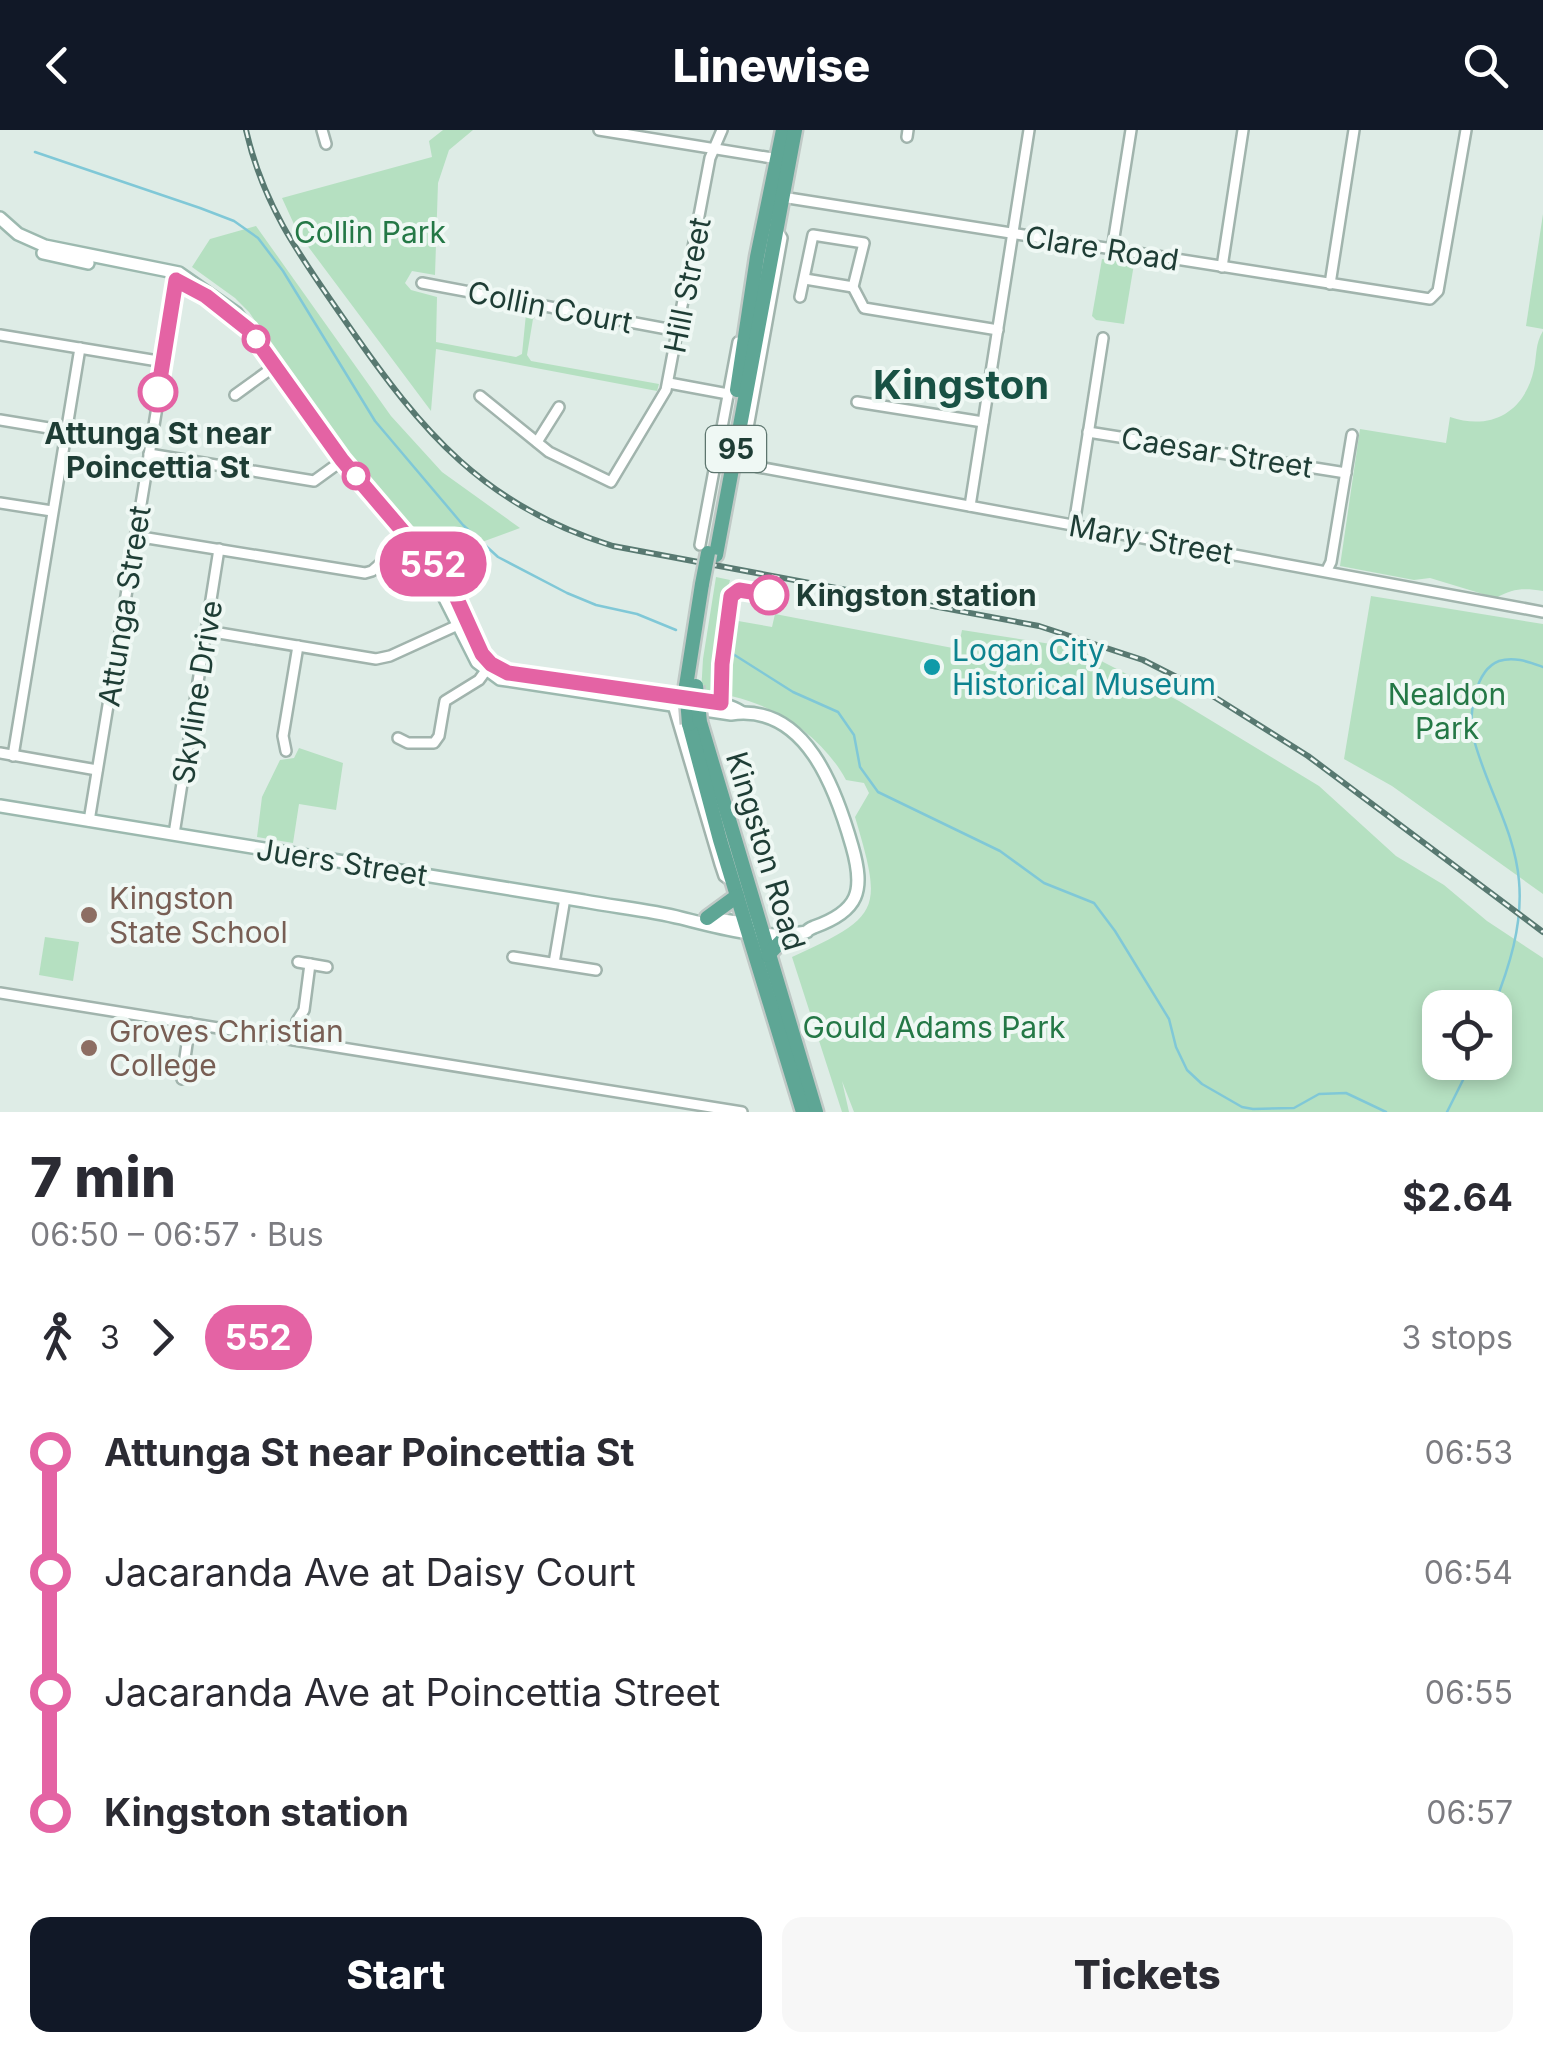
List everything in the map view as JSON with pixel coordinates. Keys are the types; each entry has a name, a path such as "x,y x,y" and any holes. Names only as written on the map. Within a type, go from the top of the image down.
{"main road":[{"name":"Kingston Road","path":"708,551 777,230 778,159 786,156 791,131"},
{"name":"Kingston Road","path":"791,131 757,258 708,551 691,686 694,723 735,890 768,955 807,1108"},
{"name":"Kingston Road","path":"694,723 807,1108"},
{"path":"707,918 735,890"},
{"path":"768,955 788,934"}],"street":[{"path":"322,130 326,144"},
{"path":"598,130 778,159"},
{"name":"Hill Street","path":"722,130 710,158 668,383 728,394"},
{"path":"970,506 1029,130"},
{"path":"1112,250 1131,130"},
{"path":"1222,267 1243,130"},
{"path":"1330,284 1354,130"},
{"name":"Clare Road","path":"776,196 1425,299 1435,298 1466,130"},
{"path":"0,221 45,246 178,276 224,303 249,330 342,460 423,555 489,668"},
{"name":"Mary Street","path":"777,230 782,238 744,450 758,467 1543,612"},
{"path":"800,297 813,235 864,243 853,286 864,308 998,330"},
{"name":"Kingston Road","path":"708,551 728,394 750,274 757,258"},
{"name":"Attunga Street","path":"89,821 178,276"},
{"path":"805,278 853,286"},
{"name":"Collin Court","path":"418,283 678,332"},
{"path":"0,335 164,362"},
{"path":"1074,525 1103,338"},
{"path":"14,756 80,348"},
{"path":"235,395 276,366"},
{"path":"480,396 549,452 610,482 663,400 668,383"},
{"path":"856,402 983,422"},
{"path":"538,442 559,407"},
{"path":"0,420 67,431"},
{"name":"Caesar Street","path":"1088,432 1346,473"},
{"path":"1327,570 1332,562 1352,436"},
{"path":"149,454 314,481 342,460"},
{"path":"0,503 52,512"},
{"path":"135,536 365,573 372,572 408,539"},
{"name":"Skyline Drive","path":"174,834 220,549"},
{"path":"452,600 458,625 477,662 514,683 730,714 742,712"},
{"path":"207,631 380,659 458,625"},
{"path":"286,751 283,736 298,646"},
{"path":"489,668 732,705 772,721 802,741 826,772 837,799 858,873 858,890 841,916 805,932 788,934 753,928"},
{"path":"398,738 408,744 434,744 446,700 479,680 489,668"},
{"name":"Kingston Road","path":"673,705 724,876 735,890"},
{"path":"0,754 97,770"},
{"name":"Juers Street","path":"0,806 753,928"},
{"path":"554,963 565,898"},
{"name":"Juers Street","path":"683,919 707,918 753,928"},
{"path":"753,928 814,928"},
{"path":"513,957 596,970"},
{"path":"298,962 327,967"},
{"path":"294,1040 296,1021 304,1010 310,964"},
{"path":"0,993 742,1112"},
{"path":"182,1079 190,1024"}],"green space":[{"name":"Collin Park","path":"443,130 473,130 449,150 438,183 435,275 412,271 405,283 411,290 437,297 436,342 516,357 522,354 526,314 537,316 533,319 527,355 531,361 659,384 657,391 436,349 431,411 298,233 282,198 432,157 429,141"},
{"path":"1543,214 1543,329 1526,326"},
{"path":"256,226 391,416 442,472 520,528 471,546 447,563 379,490 320,416 249,312 192,267 210,239"},
{"path":"1102,259 1134,264 1124,324 1092,316"},
{"path":"1543,331 1543,591 1519,590 1496,598 1430,578 1414,580 1340,566 1360,429 1446,443 1450,417 1479,421 1504,414 1523,397"},
{"name":"Gould Adams Park","path":"716,577 730,580 721,618 772,627 775,614 958,649 962,630 1076,648 1179,701 1319,786 1396,856 1444,885 1487,921 1543,958 1543,1112 854,1112 842,1081 849,1112 842,1112 792,957 843,931 867,907 871,892 869,873 855,817 869,793 864,783 846,780 820,745 785,718 744,700 701,693"},
{"name":"Nealdon Park","path":"1371,596 1543,624 1543,894 1392,786 1344,759"},
{"path":"299,748 343,763 336,810 299,804 293,843 257,837 262,797 280,760 294,758"},
{"path":"45,937 79,942 73,981 39,975"}],"waterway":[{"path":"35,152 234,221 258,238 283,271 375,421 463,525 498,557 567,593 676,630"},
{"path":"733,654 793,692 838,712 854,735 860,767 878,792 1000,851 1044,883 1094,903 1169,1019 1187,1070 1202,1084 1242,1107 1253,1109 1294,1108 1319,1094 1346,1093 1386,1112"},
{"path":"1499,990 1514,946 1519,881 1512,844 1473,736 1473,705 1484,674 1499,661 1516,659 1543,667"},
{"path":"1447,1112 1463,1080"}],"railway":[{"path":"246,130 263,185 287,233 375,364 460,461 528,510 613,546 1039,626 1143,660 1208,693 1308,756 1543,932"}],"bus line":[{"name":"552","path":"158,392 176,280 206,296 249,330 342,460 440,571 453,590 482,654 508,673 721,703 731,596 739,590 769,595"}],"place":[{"name":"Attunga St near Poincettia St","path":"158,392"},
{"name":"Kingston station","path":"769,595"},
{"name":"Logan City Historical Museum","path":"932,667"},
{"name":"Kingston State School","path":"89,915"},
{"name":"Groves Christian College","path":"89,1048"}],"district":[{"name":"Kingston","path":"961,384"}]}
